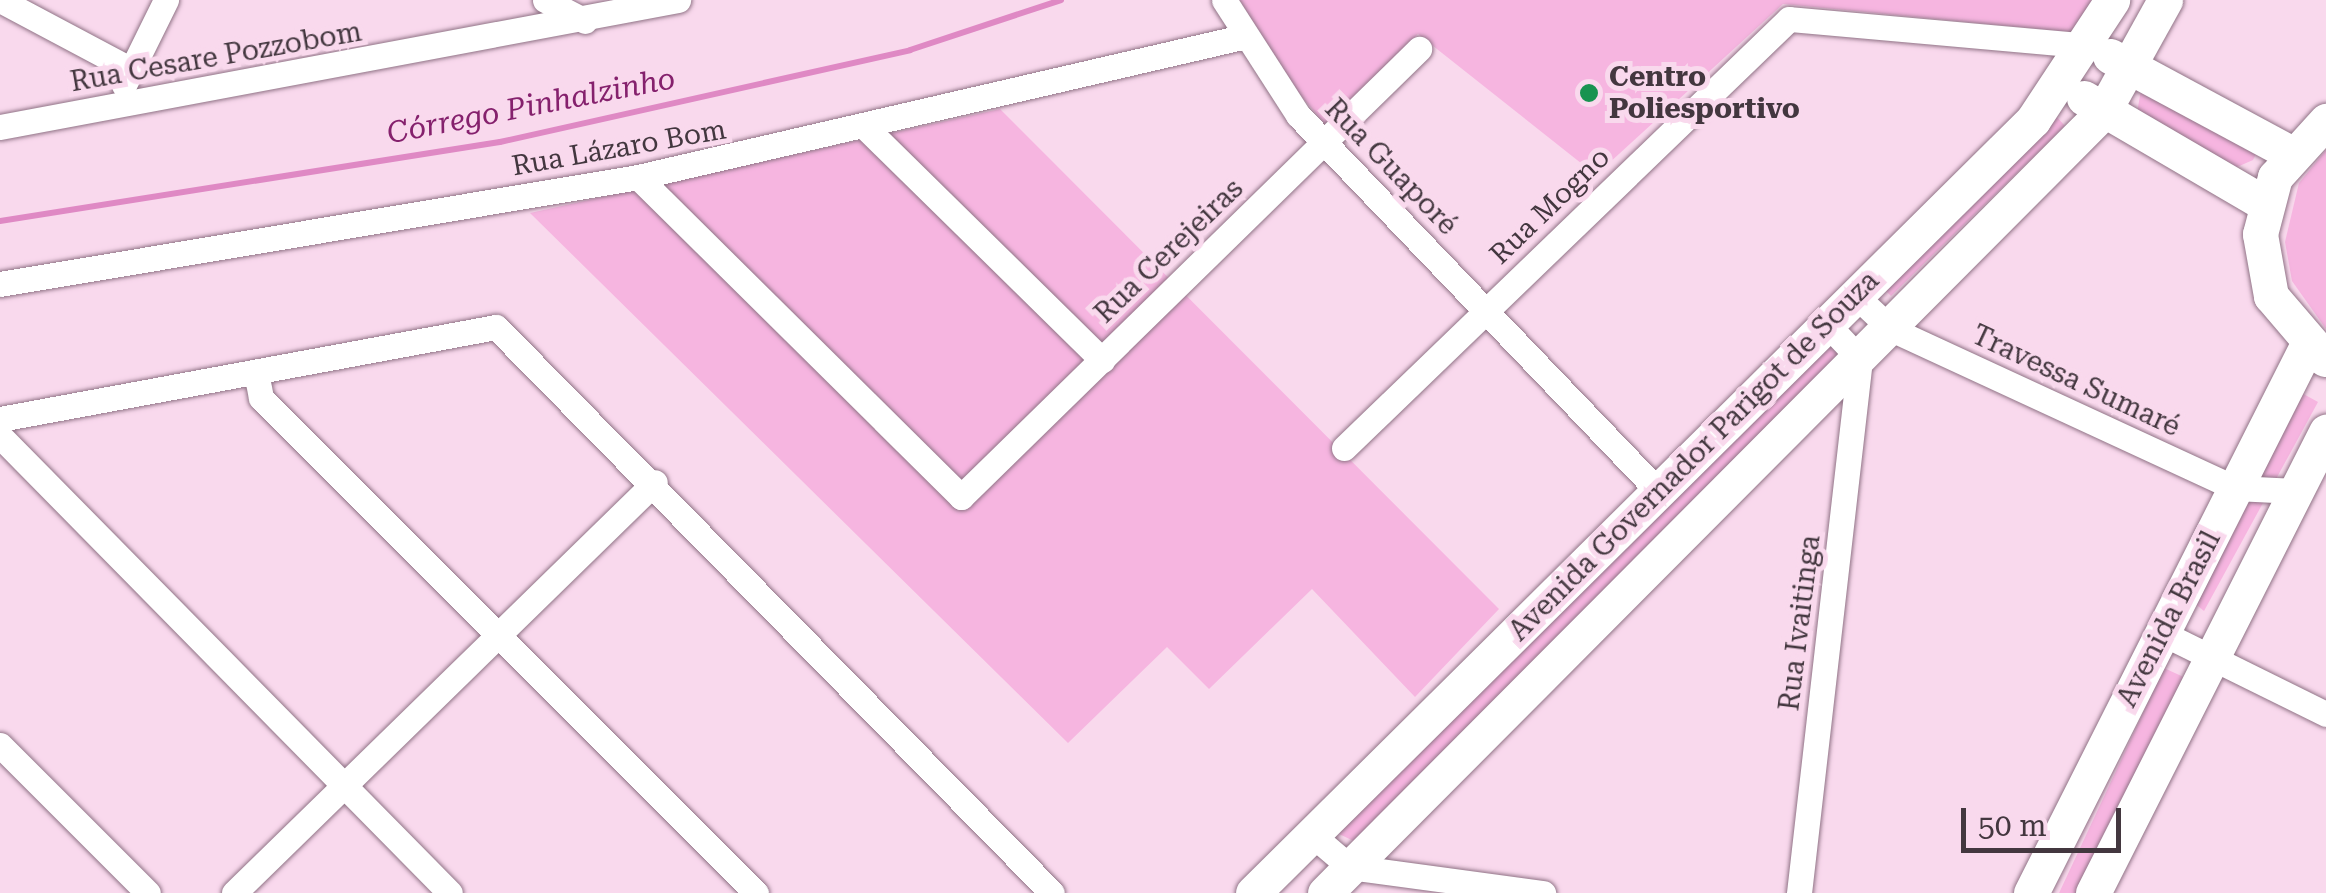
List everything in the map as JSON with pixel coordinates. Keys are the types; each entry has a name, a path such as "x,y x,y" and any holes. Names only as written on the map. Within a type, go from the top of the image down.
{"street":[{"path":"0,0 130,69"},
{"path":"115,105 166,0"},
{"path":"545,0 586,20"},
{"name":"Rua Cesare Pozzobom","path":"0,126 678,0"},
{"name":"Rua Guaporé","path":"1224,0 1242,37 1326,140 1659,492"},
{"name":"Avenida Governador Parigot de Souza","path":"1252,893 1828,324 2063,85 2089,46 2112,0"},
{"name":"Avenida Governador Parigot de Souza","path":"1325,893 2104,112 2132,67 2165,0"},
{"name":"Rua Mogno","path":"1344,448 1789,18 2042,47 2089,46"},
{"name":"Rua Lázaro Bom","path":"0,284 638,177 866,129 1242,37"},
{"path":"2089,46 2290,153"},
{"path":"2042,47 2063,85 2264,203"},
{"name":"Rua Cerejeiras","path":"638,177 961,498 1419,48"},
{"path":"2317,353 2278,309 2262,265 2264,203 2290,153 2326,121"},
{"path":"866,129 1102,360"},
{"name":"Travessa Sumaré","path":"1856,296 1891,329 2235,488"},
{"path":"1828,324 1860,360"},
{"path":"0,419 496,327 655,482 1052,893"},
{"name":"Avenida Brasil","path":"2030,893 2235,488 2317,353"},
{"name":"Rua Ivaitinga","path":"1799,893 1860,360"},
{"path":"256,372 261,398 756,893"},
{"name":"Avenida Brasil","path":"2093,893 2326,432"},
{"path":"0,436 450,893"},
{"path":"234,893 655,482"},
{"path":"2235,488 2296,492"},
{"path":"2162,634 2326,714"},
{"path":"0,744 148,893"},
{"path":"1310,833 1350,867 1543,893"}],"shaded area":[{"name":"Centro Poliesportivo","path":"1240,0 2098,0 2081,33 1783,4 1596,175 1418,34 1325,124 1271,61"},
{"path":"2141,90 2256,154 2253,160 2237,167 2137,113"},
{"path":"1000,109 1499,609 1415,697 1312,589 1209,689 1167,647 1068,743 530,213"},
{"path":"2056,116 2065,126 1891,296 1884,289"},
{"path":"2326,150 2326,329 2292,281 2285,242 2299,183"},
{"path":"1831,342 1839,355 1356,842 1339,834 1336,827"},
{"path":"2298,391 2318,402 2204,611 2193,602"},
{"path":"2164,668 2183,677 2082,893 2059,893"}],"waterway":[{"name":"Córrego Pinhalzinho","path":"0,221 500,142 910,50 1061,0"}],"place":[{"name":"Centro Poliesportivo","path":"1589,93"}]}
